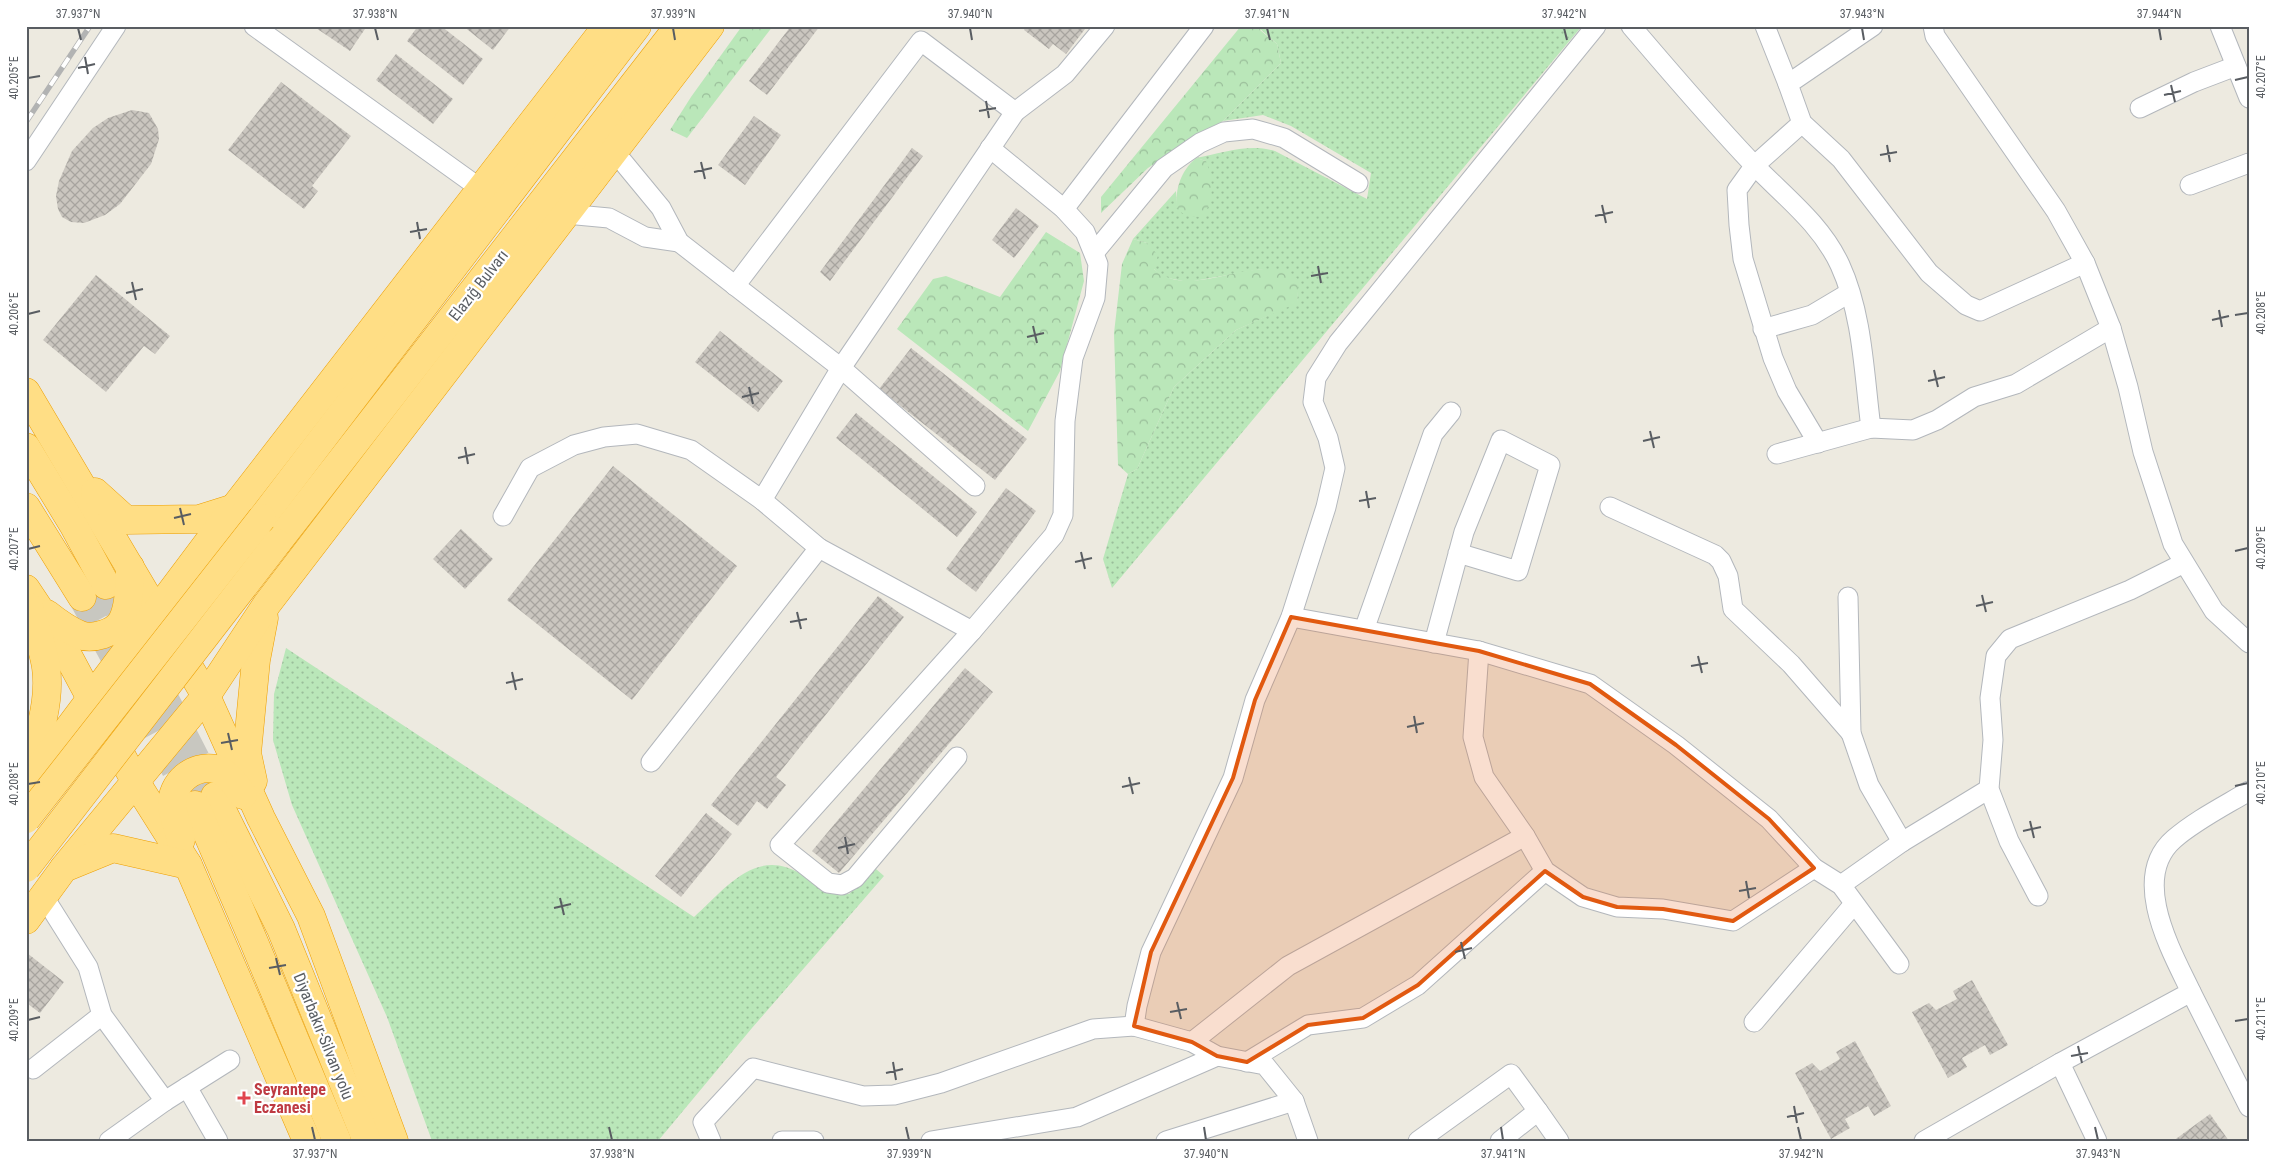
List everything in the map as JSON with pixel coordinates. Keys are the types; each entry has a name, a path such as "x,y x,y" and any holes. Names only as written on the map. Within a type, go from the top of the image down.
{"highway":[{"path":"26,785 156,609 607,26"},
{"name":"Elazığ Bulvarı","path":"26,819 262,518 637,26"},
{"name":"Elazığ Bulvarı","path":"26,868 679,26"},
{"path":"26,920 64,868 206,696 267,604 710,26"},
{"path":"26,392 206,696 261,818 311,916 394,1141"},
{"path":"26,447 74,526 106,585"},
{"path":"67,464 106,504 126,520 199,520 234,508"},
{"path":"26,507 82,597"},
{"path":"31,598 82,636 102,635 112,631 122,622 127,606 130,567"},
{"path":"31,598 58,637 135,781 188,865"},
{"path":"26,770 41,729 46,700 46,668 31,598"},
{"path":"261,818 247,753 256,660 267,604"},
{"path":"261,818 233,780 217,769 194,770 186,774 175,789 172,806 188,865 307,1141"},
{"name":"Diyarbakır-Silvan yolu","path":"337,1141 254,942 205,801 281,929 367,1141"},
{"path":"64,868 113,848 188,865"}],"street":[{"path":"26,161 116,26"},
{"path":"254,26 481,189"},
{"path":"762,500 841,368 1014,112 1065,74 1105,26"},
{"path":"1064,209 1204,26"},
{"path":"1134,1026 1151,952 1233,778 1255,700 1291,617 1326,507 1335,468 1328,438 1313,402 1316,378 1338,343 1596,26"},
{"path":"1631,26 1755,165 1794,202 1827,241 1840,266 1857,322 1871,428"},
{"path":"1765,26 1802,123 1841,159 1929,273 1966,305 1980,311 2085,263"},
{"path":"1788,84 1851,32 1873,26"},
{"path":"1933,26 1935,36 2056,211 2085,263 2111,328 2128,387 2142,452 2173,544 2214,611 2249,643"},
{"path":"2220,26 2249,98"},
{"path":"735,286 921,42 1014,112"},
{"path":"2140,108 2194,82 2236,66"},
{"path":"1802,123 1755,165 1737,190 1742,259 1763,329 1787,391 1818,443"},
{"path":"1094,253 1164,168 1200,143 1224,132 1253,129 1284,138 1358,183"},
{"path":"957,757 855,878 842,885 828,883 780,845 972,631 1054,535 1063,515 1065,421 1073,358 1095,298 1098,264 1085,232 1064,209 990,148"},
{"path":"614,151 661,208 679,242 841,368 975,486"},
{"path":"2190,186 2249,163"},
{"path":"566,214 609,218 645,237 679,242"},
{"path":"1763,329 1812,315 1849,294"},
{"path":"1777,454 1871,428 1913,430 1937,420 1974,397 2016,384 2111,328"},
{"path":"1364,630 1433,434 1452,412"},
{"path":"503,516 530,468 574,445 604,437 637,434 691,450 762,500 819,548 972,631"},
{"path":"1434,643 1458,553 1464,532 1501,440 1550,465 1518,571 1458,553"},
{"path":"1610,507 1715,555 1721,561 1728,576 1733,609 1792,664 1851,733"},
{"path":"651,762 819,548"},
{"path":"2038,896 2009,841 1989,789 1993,740 1990,698 1994,663 2000,649 2017,636 2130,590 2184,563"},
{"path":"1848,597 1851,733 1869,786 1902,842"},
{"path":"1291,617 1479,651 1590,684 1676,745 1769,819 1814,868 1841,885 1899,964"},
{"path":"1479,651 1473,737 1484,777 1525,836 1545,871 1583,897 1617,907 1663,909 1733,920 1814,868"},
{"path":"1841,885 1902,842 1989,789"},
{"path":"2249,791 2203,818 2173,840 2156,869 2154,894 2164,935 2249,1107"},
{"path":"1192,1042 1288,966 1525,836"},
{"path":"1247,1062 1308,1025 1363,1018 1418,985 1545,871"},
{"path":"44,897 88,967 102,1015 165,1101"},
{"path":"1754,1022 1854,904"},
{"path":"1928,1140 2060,1063 2191,992"},
{"path":"33,1069 102,1015"},
{"path":"711,1141 703,1122 753,1068 864,1096 894,1095 941,1084 1093,1029 1134,1026 1192,1042 1217,1056 1265,1065 1294,1101 1308,1141"},
{"path":"931,1141 1076,1116 1217,1056"},
{"path":"110,1141 165,1101 230,1060"},
{"path":"2060,1063 2097,1141"},
{"path":"1418,1141 1511,1074 1559,1141"},
{"path":"187,1087 218,1141"},
{"path":"1166,1141 1294,1101"},
{"path":"1500,1141 1538,1111"},
{"path":"782,1141 814,1141"}],"highlighted area":[{"path":"1291,617 1479,651 1590,684 1676,745 1769,819 1814,868 1733,921 1663,909 1617,907 1583,897 1545,871 1418,985 1363,1018 1308,1025 1247,1062 1217,1056 1192,1042 1134,1026 1151,952 1233,778 1255,700"}],"green space":[{"path":"742,26 773,26 687,138 670,130 691,97"},
{"path":"1241,26 1263,26 1260,30 1277,44 1281,63 1223,121 1185,143 1148,168 1101,213 1101,197"},
{"path":"1263,26 1582,26 1112,588 1103,559 1128,474 1137,469 1174,387 1236,330 1297,302 1298,280 1262,269 1188,282 1163,277 1154,269 1147,243 1133,239 1176,191 1177,208 1206,161 1196,158 1245,148 1275,151 1367,199 1371,173 1291,126 1263,115 1223,121 1281,63 1277,44 1260,29"},
{"path":"1196,158 1206,161 1212,190 1209,204 1202,217 1186,216 1176,208 1180,181 1186,169"},
{"path":"1046,232 1080,253 1084,281 1060,371 1028,431 897,329 933,279 946,276 1000,297"},
{"path":"1133,239 1147,243 1158,255 1154,269 1168,277 1183,281 1270,269 1291,273 1299,280 1297,303 1236,330 1174,387 1137,469 1128,474 1118,465 1114,333 1122,264"},
{"path":"286,648 694,917 742,874 756,868 770,865 785,867 801,874 829,891 841,894 849,894 876,869 884,876 752,1028 658,1141 432,1141 387,1017 292,805 273,740 274,694"}],"building":[{"path":"313,26 367,26 350,51"},
{"path":"418,26 441,26 483,59 463,85 407,41"},
{"path":"463,26 511,26 493,50"},
{"path":"791,26 820,26 767,95 749,81"},
{"path":"1026,26 1081,26 1085,29 1066,54 1053,44 1049,49 1024,30"},
{"path":"396,54 453,99 433,124 376,80"},
{"path":"281,82 351,136 312,186 318,191 304,209 228,150"},
{"path":"132,110 149,113 158,129 159,139 151,164 120,204 105,215 84,223 71,222 62,217 58,209 56,196 59,181 72,151 93,128 108,118"},
{"path":"754,116 781,135 745,185 718,165"},
{"path":"912,148 923,156 830,281 820,272"},
{"path":"1016,208 1039,226 1014,258 992,240"},
{"path":"96,275 170,336 155,354 144,346 106,392 43,340"},
{"path":"720,331 783,381 758,412 695,362"},
{"path":"911,348 1027,439 995,480 879,389"},
{"path":"856,413 977,512 957,537 836,438"},
{"path":"613,466 737,566 632,700 507,600"},
{"path":"1006,488 1036,511 976,592 946,569"},
{"path":"461,529 493,559 465,589 433,559"},
{"path":"878,596 904,617 776,777 786,785 767,809 757,801 738,826 711,805"},
{"path":"965,668 993,692 839,873 812,851"},
{"path":"706,813 732,834 681,897 655,876"},
{"path":"27,953 64,982 40,1013 28,1004 26,1007"},
{"path":"1972,980 2008,1045 1990,1055 1985,1045 1962,1058 1967,1067 1948,1078 1912,1012 1929,1003 1936,1010 1957,999 1953,991"},
{"path":"1855,1041 1891,1106 1874,1116 1868,1106 1845,1119 1850,1128 1831,1139 1795,1073 1812,1063 1820,1071 1840,1059 1836,1052"},
{"path":"2210,1114 2229,1141 2173,1141"}],"tunnel":[{"path":"106,585 215,796"},
{"path":"82,597 192,800"}],"railway":[{"path":"26,122 90,26"}],"place":[{"name":"Seyrantepe Eczanesi","path":"244,1098"}]}
